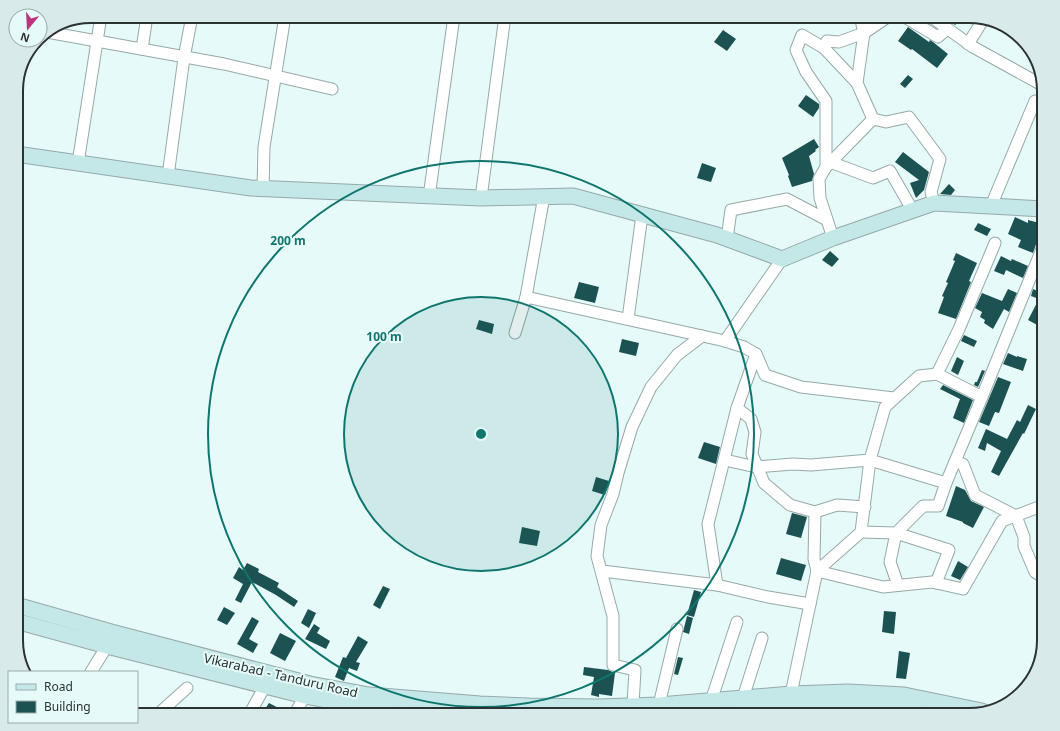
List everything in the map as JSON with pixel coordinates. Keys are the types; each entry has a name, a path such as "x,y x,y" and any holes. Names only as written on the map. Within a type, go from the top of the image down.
{"main road":[{"path":"23,155 263,189 429,197 481,198 573,196 727,239 782,259 833,238 934,203 1037,209"},
{"name":"Vikarabad - Tanduru Road","path":"23,607 111,632 222,668 265,686 355,708"},
{"name":"Vikarabad - Tanduru Road","path":"23,623 107,646 222,668 369,695 471,708"},
{"name":"Vikarabad - Tanduru Road","path":"732,708 763,703 791,694 848,692 904,695 964,708"},
{"name":"Vikarabad - Tanduru Road","path":"496,708 529,706 598,707 659,705 743,698 763,703 853,704 901,708"}],"street":[{"path":"78,163 100,23"},
{"path":"142,50 146,23"},
{"path":"168,176 184,58 191,23"},
{"path":"263,189 264,147 284,23"},
{"path":"429,197 453,23"},
{"path":"481,198 504,23"},
{"path":"857,83 864,33 862,23"},
{"path":"824,48 827,41 839,42 864,33 879,23"},
{"path":"915,23 938,37 948,29"},
{"path":"940,23 968,44 1036,82"},
{"path":"968,44 981,24"},
{"path":"56,32 184,58 224,64 332,89"},
{"path":"828,165 826,102 806,72 796,50 802,35 824,48 857,83 872,119"},
{"path":"991,206 1037,109"},
{"path":"872,119 886,122 909,117 940,159 931,192 934,203"},
{"path":"833,238 820,198 819,179 828,165 872,119"},
{"path":"828,165 873,178 890,171 913,211"},
{"path":"515,332 526,297 544,196"},
{"path":"727,239 731,210 787,199 827,220"},
{"path":"628,319 642,215"},
{"path":"937,374 959,329 995,243"},
{"path":"725,341 782,259"},
{"path":"898,586 890,562 896,534 923,506 938,506 954,462 1037,261"},
{"path":"526,297 725,341 744,347 756,354 765,375 801,387 894,398"},
{"path":"633,705 635,670 613,665 613,616 597,556 601,525 613,494 632,427 651,387 677,355 702,336"},
{"path":"716,585 708,524 737,408 756,354"},
{"path":"817,571 861,532 870,460 885,407 920,376 937,374 982,397"},
{"path":"737,408 751,419 755,432 752,454 756,467 764,483 790,505 815,512 837,505 864,507"},
{"path":"725,460 756,467 793,464 811,465 870,460 946,483"},
{"path":"954,462 963,464 975,494 1016,516 1024,537 1024,546 1035,572 1037,573"},
{"path":"817,571 883,587 932,582 963,589 1002,521 1037,508"},
{"path":"791,694 817,571 814,558 815,512"},
{"path":"861,532 896,534 949,550 936,583"},
{"path":"602,571 716,585 768,597 810,604"},
{"path":"711,701 737,622"},
{"path":"659,705 677,629"},
{"path":"743,698 762,638"},
{"path":"92,671 107,646"},
{"path":"253,708 265,686"},
{"path":"165,708 186,688"},
{"path":"298,708 305,696"}],"building":[{"path":"908,27 929,42 930,40 933,42 948,54 937,68 912,49 911,50 898,41"},
{"path":"723,30 736,39 727,51 714,42"},
{"path":"908,75 913,79 905,88 900,84"},
{"path":"806,95 819,104 819,108 813,117 798,106"},
{"path":"814,139 819,147 809,156 814,174 812,181 792,187 782,158"},
{"path":"903,152 929,172 924,190 916,198 910,183 919,180 895,162"},
{"path":"702,163 716,168 711,182 697,178"},
{"path":"949,184 955,190 951,195 940,194"},
{"path":"1015,217 1028,223 1028,220 1037,222 1037,241 1033,253 1018,247 1021,240 1008,234"},
{"path":"978,223 991,229 987,236 974,230"},
{"path":"830,251 839,259 832,267 822,260"},
{"path":"956,253 977,263 956,319 938,313 944,297 942,296 948,283 946,282 955,261 953,260"},
{"path":"1001,256 1011,261 1012,259 1028,266 1023,278 1006,270 1004,275 994,271"},
{"path":"579,282 599,287 595,303 574,298"},
{"path":"1008,289 1017,293 1009,312 1004,309 993,329 984,323 985,320 980,317 982,312 975,308 982,293 1002,301"},
{"path":"1033,289 1037,291 1037,298 1031,296"},
{"path":"1037,303 1037,325 1028,320"},
{"path":"479,320 494,324 492,334 476,329"},
{"path":"964,335 977,341 974,347 961,341"},
{"path":"622,339 639,343 636,356 619,352"},
{"path":"1008,353 1027,359 1023,371 1003,364"},
{"path":"957,357 964,361 958,375 951,371"},
{"path":"982,370 985,371 978,387 974,385 975,382 977,382"},
{"path":"998,377 1011,382 999,413 995,412 989,426 979,422"},
{"path":"943,385 973,400 964,423 953,418 960,399 940,389"},
{"path":"1028,405 1036,409 1024,434 1023,433 999,476 991,472 1001,451 987,443 985,451 978,448 986,429 1007,439 1017,420 1020,422"},
{"path":"704,442 720,447 716,464 698,458"},
{"path":"596,477 609,481 605,495 592,491"},
{"path":"956,486 965,490 971,501 984,507 973,528 963,522 946,516"},
{"path":"792,513 807,517 801,538 786,534"},
{"path":"522,527 540,531 537,546 519,543"},
{"path":"781,558 806,565 801,581 776,574"},
{"path":"958,561 968,567 960,580 951,576"},
{"path":"247,563 259,569 258,572 279,583 277,587 298,601 294,607 252,582 241,603 235,600 243,584 233,578 239,567 243,570"},
{"path":"383,586 390,589 380,609 373,605"},
{"path":"694,590 701,592 694,617 687,615"},
{"path":"224,607 235,613 227,625 217,620"},
{"path":"308,609 316,613 309,628 301,623"},
{"path":"884,611 896,612 894,634 882,632"},
{"path":"687,616 693,618 689,634 683,632"},
{"path":"252,617 259,621 249,639 258,644 253,653 237,644"},
{"path":"314,624 320,628 317,633 330,641 326,649 305,639"},
{"path":"280,633 296,641 285,661 270,653"},
{"path":"358,636 368,642 356,662 360,663 357,671 349,668 344,681 335,677 343,657 346,658"},
{"path":"899,651 910,653 906,679 896,678"},
{"path":"678,657 683,658 678,675 674,674"},
{"path":"584,667 608,670 615,673 612,696 599,694 599,697 591,695 594,677 583,675"},
{"path":"269,703 278,708 266,708"}]}
